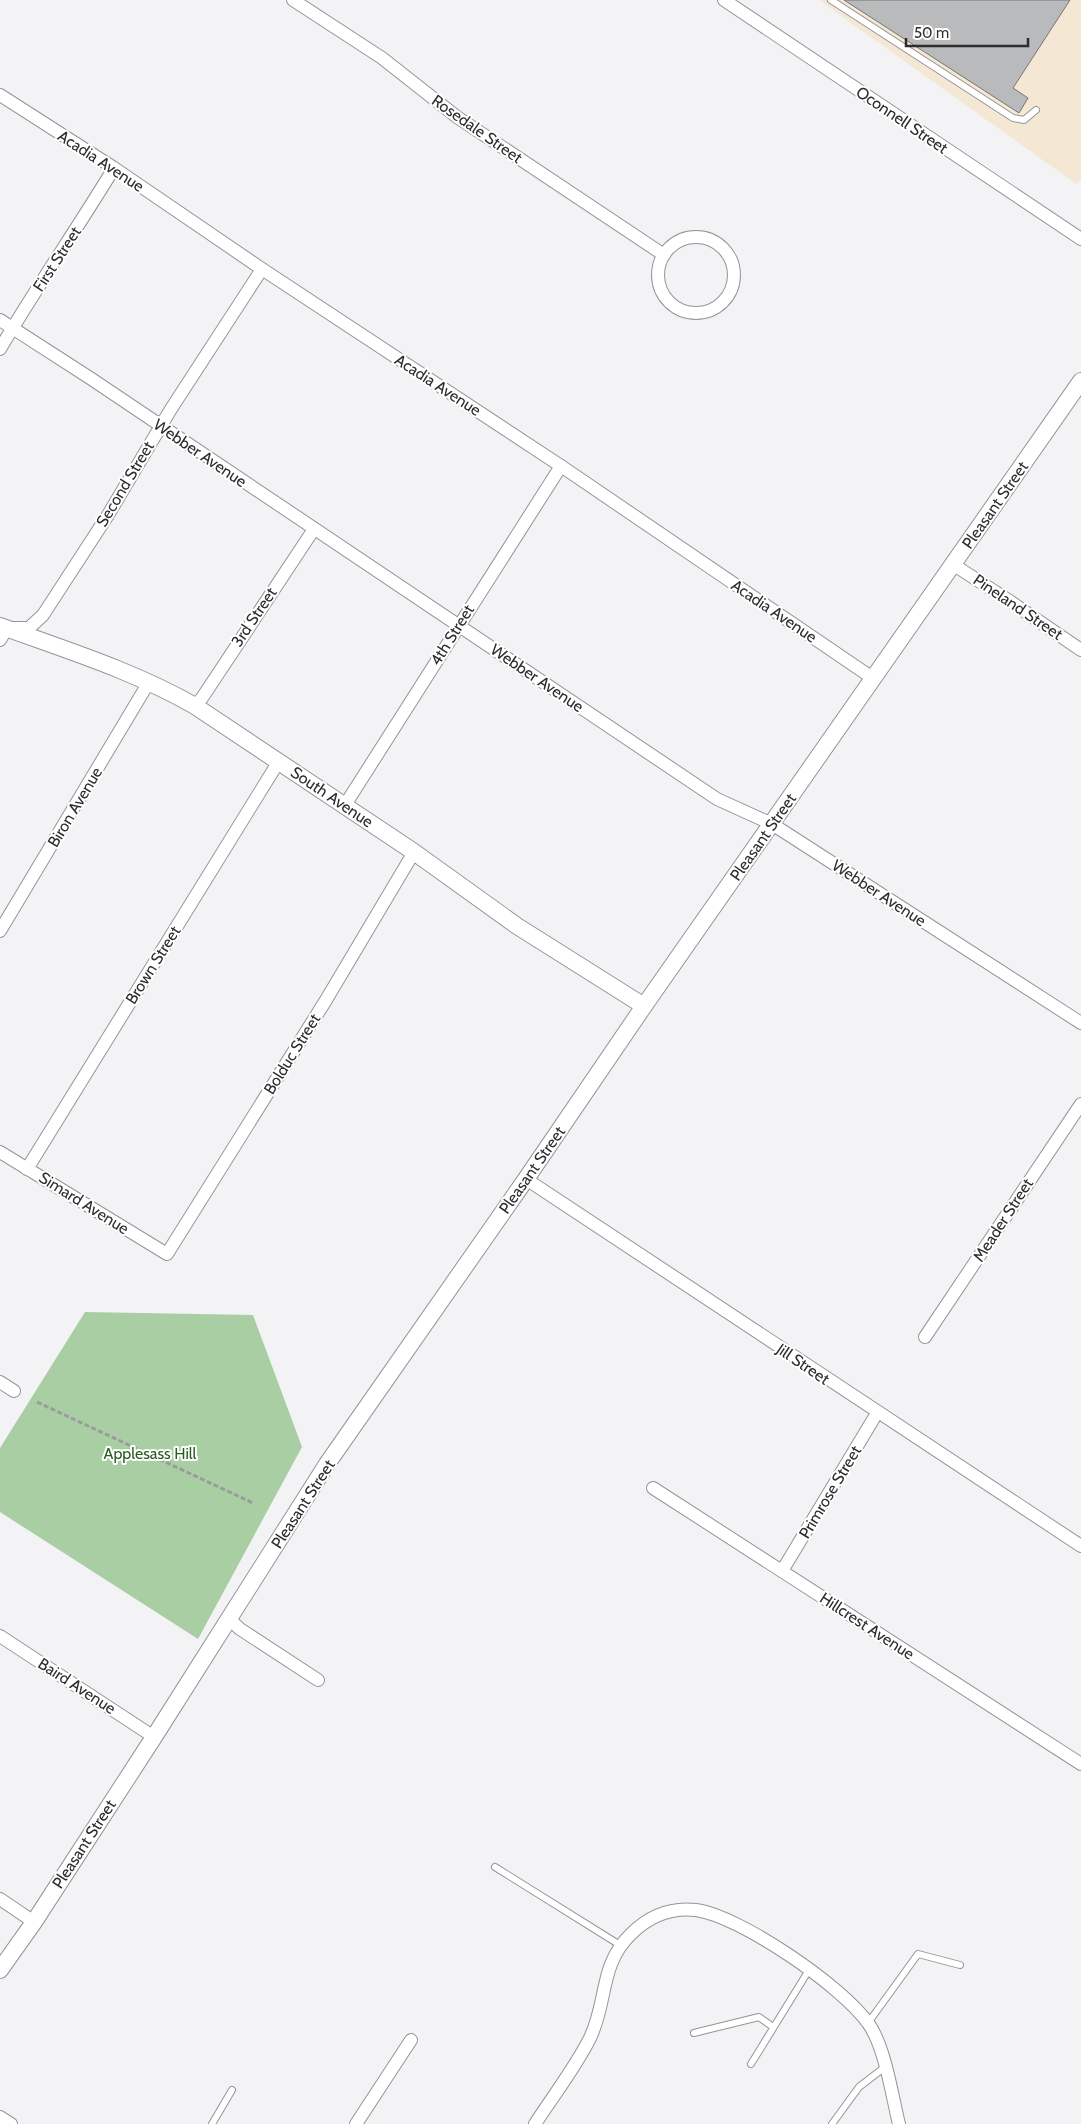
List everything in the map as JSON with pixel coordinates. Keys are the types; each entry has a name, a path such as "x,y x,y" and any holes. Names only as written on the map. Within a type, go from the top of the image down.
{"street":[{"name":"Rosedale Street","path":"293,0 382,58 457,117 664,255"},
{"name":"Oconnell Street","path":"724,0 1081,239"},
{"name":"Acadia Avenue","path":"0,95 114,168 262,269 561,466 874,679"},
{"name":"First Street","path":"0,349 11,328 114,168"},
{"path":"689,238 708,238 719,244 728,253 733,264 735,276 732,289 726,300 718,307 696,314 684,312 674,307 666,299 660,288 659,266 664,255 672,245 689,238"},
{"name":"Second Street","path":"2,631 29,628 43,616 211,345 262,269"},
{"name":"Webber Avenue","path":"0,320 717,799 772,824 1081,1024"},
{"name":"Pleasant Street","path":"0,1970 34,1922 154,1737 328,1464 644,1006 1081,381"},
{"name":"4th Street","path":"344,805 561,466"},
{"name":"3rd Street","path":"195,706 314,529"},
{"name":"Pineland Street","path":"954,565 1081,650"},
{"name":"South Avenue","path":"2,631 149,682 195,706 414,852 517,926 644,1006"},
{"name":"Biron Avenue","path":"0,931 149,682"},
{"name":"Brown Street","path":"28,1169 279,761"},
{"name":"Bolduc Street","path":"167,1254 326,1000 414,852"},
{"name":"Meader Street","path":"925,1337 1081,1104"},
{"name":"Simard Avenue","path":"0,1152 167,1254"},
{"name":"Jill Street","path":"526,1179 1081,1546"},
{"path":"0,1382 14,1390"},
{"name":"Primrose Street","path":"782,1571 878,1413"},
{"name":"Hillcrest Avenue","path":"653,1488 1081,1764"},
{"path":"229,1619 255,1640 318,1680"},
{"name":"Baird Avenue","path":"0,1636 154,1737"},
{"path":"0,1899 34,1922"},
{"path":"534,2124 590,2038 602,2003 609,1967 620,1946 643,1923 673,1910 695,1910 728,1920 753,1933 809,1970 848,2002 868,2023 877,2040 899,2124"},
{"path":"356,2124 412,2040"},
{"path":"0,2117 11,2124"}],"lane":[{"path":"831,0 1013,118 1024,120 1036,110"},
{"path":"495,1867 620,1946"},
{"path":"868,2023 918,1954 960,1965"},
{"path":"751,2064 809,1970"},
{"path":"694,2033 759,2017 774,2027"},
{"path":"832,2124 859,2087 885,2067"},
{"path":"212,2124 232,2090"}],"path":[{"path":"37,1402 253,1503"}],"shaded area":[{"path":"819,0 1081,0 1081,179 1076,184"}],"green space":[{"name":"Applesass Hill","path":"85,1312 253,1315 302,1447 198,1639 0,1512 0,1448"}],"building":[{"path":"844,0 1070,0 1013,88 1028,98 1019,113"}]}
